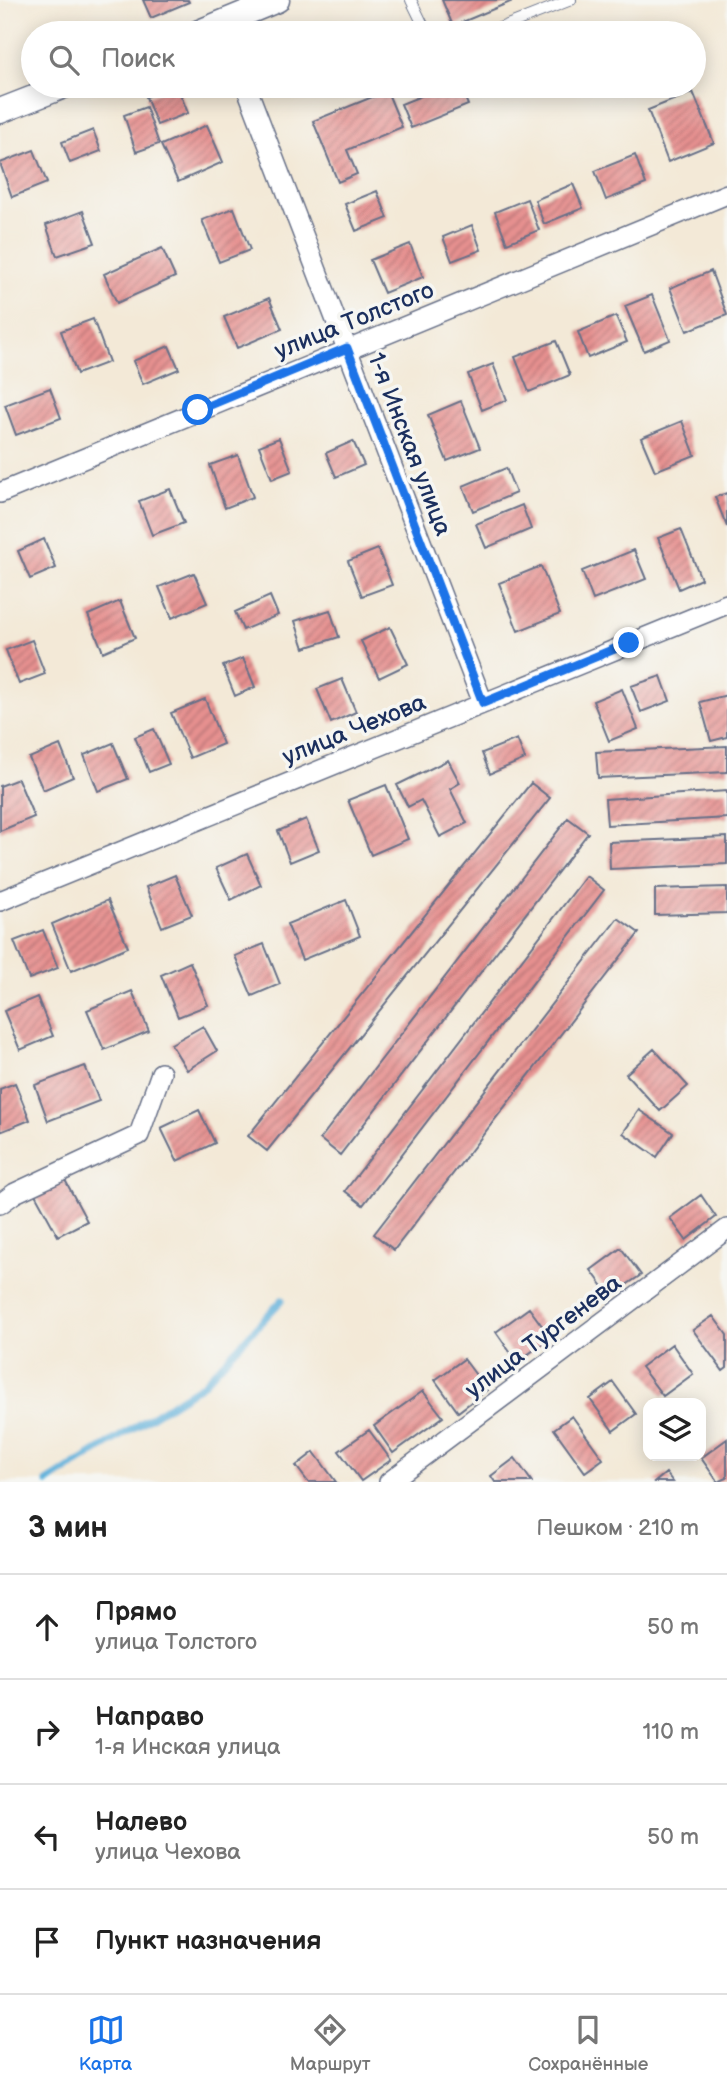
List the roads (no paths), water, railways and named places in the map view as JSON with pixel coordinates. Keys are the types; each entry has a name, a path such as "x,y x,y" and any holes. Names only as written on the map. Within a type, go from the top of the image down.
{"street":[{"path":"237,21 277,0"},
{"path":"0,111 33,98"},
{"name":"1-я Инская улица","path":"251,98 483,703"},
{"name":"улица Толстого","path":"0,493 347,348 727,194"},
{"name":"улица Чехова","path":"0,901 727,604"},
{"path":"0,1204 15,1193 139,1135 162,1073"},
{"name":"улица Тургенева","path":"389,1482 727,1229"}],"lane":[{"path":"411,0 421,21"},
{"path":"517,21 571,0"}],"waterway":[{"path":"47,1482 202,1385 282,1300"}]}
